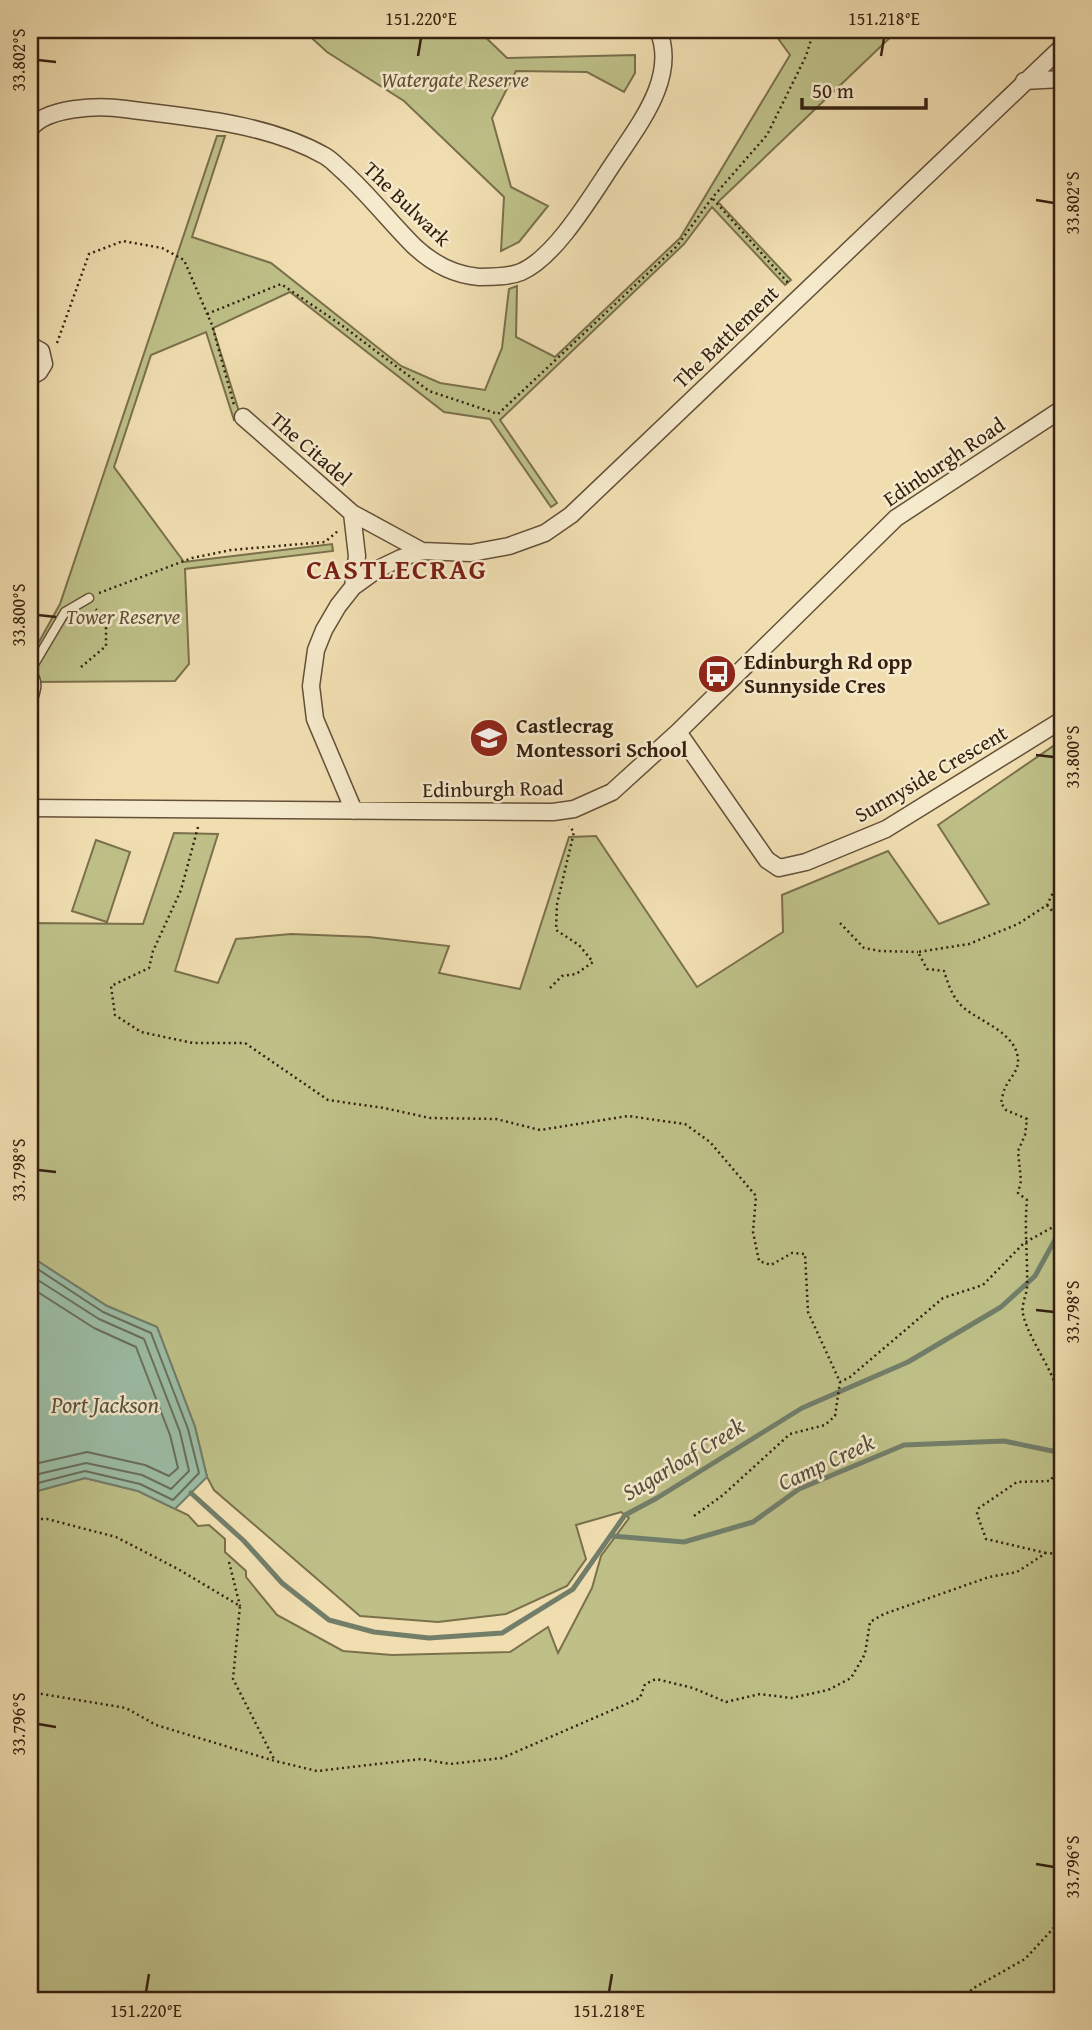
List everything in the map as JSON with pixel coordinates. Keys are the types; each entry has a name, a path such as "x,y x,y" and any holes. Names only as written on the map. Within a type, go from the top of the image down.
{"street":[{"name":"The Bulwark","path":"31,124 71,109 113,107 212,121 279,136 326,156 366,192 415,247 440,266 466,276 492,277 521,272 550,251 648,113 661,77 664,44 658,30"},
{"name":"The Battlement","path":"353,587 378,569 422,551 471,553 509,546 545,533 581,505 1062,47"},
{"path":"1024,81 1062,79"},
{"path":"30,377 44,365 35,348"},
{"name":"Edinburgh Road","path":"30,808 553,813 574,809 612,792 678,732 896,518 1062,408"},
{"name":"The Citadel","path":"243,417 352,516 369,523"},
{"name":"The Citadel","path":"352,516 357,556 353,587"},
{"name":"The Battlement","path":"369,523 422,551"},
{"path":"353,587 324,630 316,650 311,686 314,719 354,811"},
{"name":"Sunnyside Crescent","path":"678,732 767,860 779,867 806,862 886,829 1062,720"}],"lane":[{"path":"30,708 37,684 35,676 30,672 65,612 89,598"}],"path":[{"path":"712,198 800,295"},
{"path":"35,348 58,343 89,254 124,241 162,248 184,260 212,325 233,404 243,417"},
{"path":"81,667 106,646 106,624 89,598 191,558 231,550 325,542 352,516"},
{"path":"202,810 181,890 153,951 149,968 111,986 115,1015 141,1032 193,1042 245,1043 328,1100 430,1118 496,1119 540,1130 628,1116 685,1124 710,1142 756,1196 753,1232 759,1261 771,1265 792,1254 805,1254 808,1312 840,1382 835,1416 825,1425 790,1434 723,1495 694,1516"},
{"path":"550,988 562,976 576,974 593,962 579,945 556,930 557,904 574,832 553,813"},
{"path":"840,923 864,948 880,951 918,953 969,944 1017,923 1047,905 1062,874"},
{"path":"1047,905 1062,922"},
{"path":"918,953 927,969 944,971 954,997 963,1008 1013,1044 1018,1058 1016,1072 1005,1088 1001,1103 1006,1110 1027,1119 1026,1135 1018,1151 1021,1181 1018,1194 1027,1200 1024,1243 1027,1291 1022,1312 1057,1386 1062,1403 1059,1415 1062,1420"},
{"path":"840,1382 850,1377 943,1298 983,1285 1024,1243 1062,1222"},
{"path":"1062,1464 1050,1482 1017,1482 979,1508 977,1514 986,1539 1046,1553 1062,1554"},
{"path":"30,1519 47,1519 116,1537 178,1569 240,1606"},
{"path":"30,1692 126,1708 156,1725 317,1771 421,1759 450,1763 502,1758 640,1698 645,1684 656,1679 693,1688 726,1702 760,1694 792,1698 828,1690 851,1678 865,1654 870,1622 884,1614 989,1577 1017,1572 1046,1553"},
{"path":"229,1562 240,1606 233,1679 275,1761"},
{"path":"964,2000 972,1989 1025,1959 1062,1919"}],"green space":[{"name":"Watergate Reserve","path":"303,30 478,30 507,58 635,55 635,73 624,92 587,72 516,71 492,118 511,187 548,206 519,242 501,251 504,197 404,101 327,52"},
{"name":"Tower Reserve","path":"772,30 898,30 718,202 791,280 785,285 712,207 684,244 500,420 557,503 551,507 490,419 444,412 290,292 213,328 241,418 234,420 206,332 151,355 114,467 184,562 332,544 333,551 185,569 189,664 175,681 30,682 30,658 60,604 217,136 225,136 192,237 271,263 401,366 440,383 485,390 502,348 509,289 517,286 516,337 555,357 680,238 790,55"},
{"path":"1062,740 1062,2000 30,2000 30,1493 85,1478 138,1491 188,1515 198,1526 209,1525 225,1539 225,1552 246,1571 246,1577 277,1615 343,1651 392,1655 510,1652 548,1627 558,1653 592,1588 601,1556 629,1518 621,1512 576,1525 586,1559 567,1586 506,1614 438,1622 360,1616 214,1490 207,1477 195,1427 157,1327 107,1306 30,1256 31,923 143,924 174,833 218,834 175,971 218,983 236,939 291,934 369,937 449,946 439,973 520,989 569,837 596,836 697,987 783,932 782,895 888,851 939,924 989,904 938,825"},
{"path":"96,840 130,852 107,922 72,911"}],"water":[{"name":"Port Jackson","path":"30,1256 107,1306 157,1327 195,1427 207,1477 175,1509 138,1491 85,1478 30,1493"}],"waterway":[{"name":"Sugarloaf Creek","path":"191,1493 244,1541 282,1583 329,1620 374,1632 429,1638 502,1633 573,1589 625,1515 802,1408 908,1362 1001,1307 1035,1276 1057,1236 1062,1234"},
{"name":"Camp Creek","path":"612,1536 684,1542 753,1522 799,1489 904,1445 1004,1441 1062,1453"}],"place":[{"name":"Edinburgh Rd opp Sunnyside Cres","path":"717,674"},
{"name":"Castlecrag Montessori School","path":"489,738"}],"district":[{"name":"CASTLECRAG","path":"397,569"}]}
